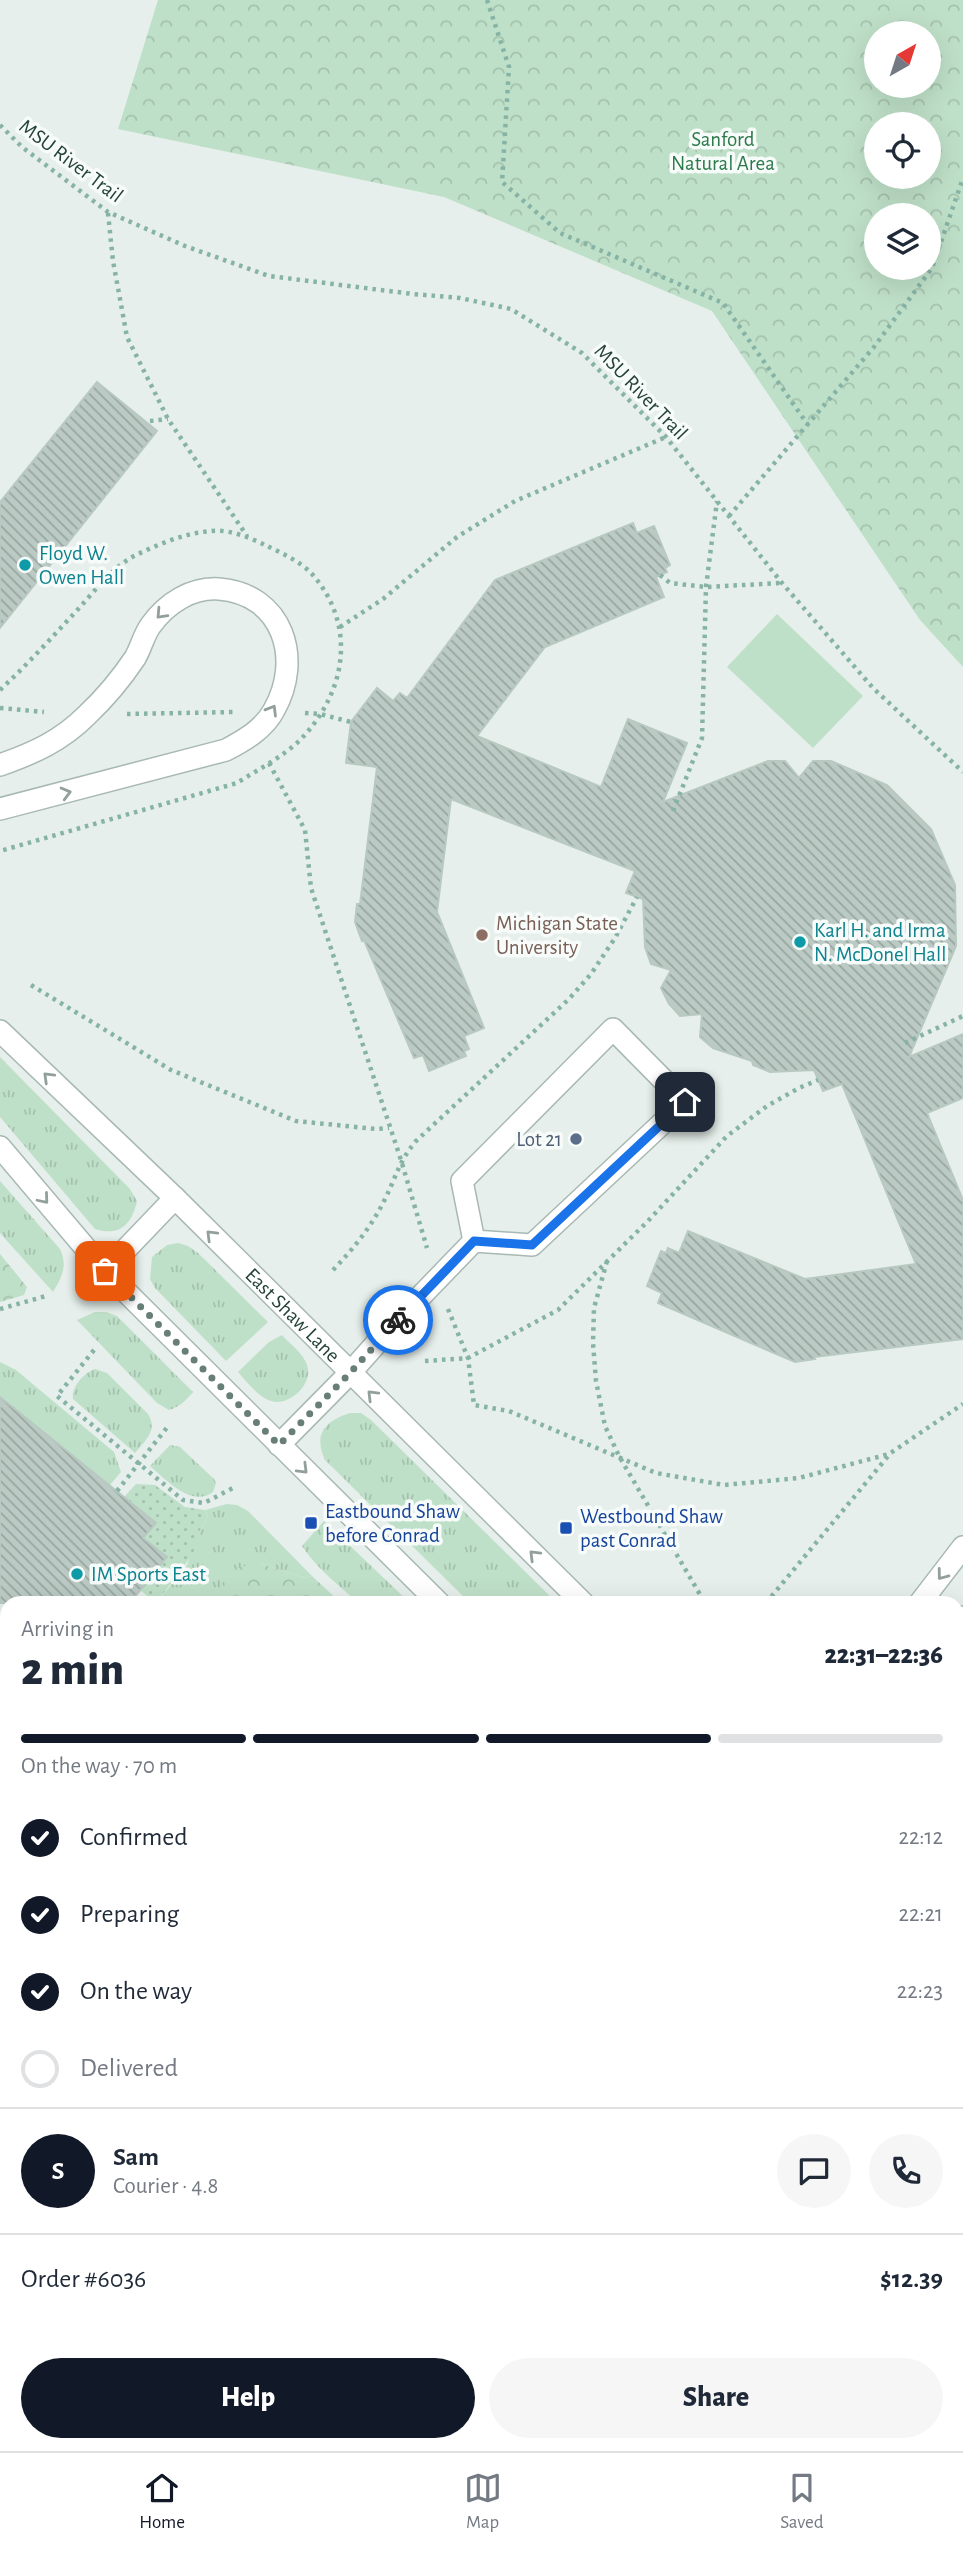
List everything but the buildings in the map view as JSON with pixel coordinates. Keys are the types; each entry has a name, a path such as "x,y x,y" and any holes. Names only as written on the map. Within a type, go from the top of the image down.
{"street":[{"path":"0,765 56,742 87,715 136,656 150,625 169,606 191,594 219,589 239,593 272,615 283,633 288,650 287,666 284,685 274,711 259,729 226,750 0,809"},
{"path":"279,1445 474,1241 532,1245 685,1102 613,1029 462,1181 474,1241"},
{"name":"East Shaw Lane","path":"0,1031 175,1198 576,1596"},
{"path":"0,1147 105,1271 432,1596"},
{"path":"105,1271 175,1198"},
{"path":"925,1596 963,1547"}],"path":[{"path":"487,0 509,66 502,182 560,233 723,303 808,425"},
{"name":"MSU River Trail","path":"0,125 22,147 108,212 185,246 269,275 460,298 511,309 582,353 666,437 782,583 873,688 963,772"},
{"path":"729,516 874,347 932,268 963,178"},
{"path":"108,212 113,261 127,337 168,419 248,537"},
{"path":"150,422 168,419"},
{"path":"340,627 383,599 457,537 515,501 666,437"},
{"path":"673,811 702,738 706,587 717,500"},
{"path":"0,690 23,669 109,576 133,556 175,538 213,530 248,537 285,554 311,573 331,601 340,627 342,661 332,692 320,714 298,741 237,783 0,851"},
{"path":"660,575 670,583 706,587 782,583"},
{"path":"0,708 87,715 274,711 320,714 351,722"},
{"path":"333,1270 370,1227 401,1160 416,1141 591,974 615,938 637,897"},
{"path":"31,985 172,1070 296,1121 389,1128"},
{"path":"905,1043 963,1016"},
{"path":"425,1361 468,1358 558,1310 743,1123 799,1088 818,1080"},
{"path":"607,1261 594,1308 593,1343 596,1381 605,1426 619,1456 701,1596"},
{"path":"0,1309 46,1296"},
{"path":"94,1350 57,1396 183,1500 204,1503 233,1488"},
{"path":"117,1491 169,1425"},
{"path":"772,1596 889,1454"}],"green space":[{"name":"Sanford Natural Area","path":"158,0 963,0 963,667 920,620 712,311 444,197 118,129"},
{"path":"777,614 863,696 813,748 727,667"},
{"path":"0,1057 130,1189 137,1201 132,1216 124,1227 111,1231 95,1229 0,1117"},
{"path":"0,1181 60,1249 64,1261 63,1271 53,1292 0,1233"},
{"path":"178,1243 198,1253 268,1322 226,1361 155,1288 150,1279 152,1257 167,1245"},
{"path":"0,1254 27,1287 24,1295 0,1302"},
{"path":"95,1312 117,1316 193,1392 180,1405 169,1410 157,1403 77,1320"},
{"path":"282,1335 303,1357 308,1372 307,1379 298,1392 285,1401 278,1402 262,1396 238,1372 269,1342"},
{"path":"0,1362 16,1370 114,1452 121,1472 110,1485 9,1404 0,1414"},
{"path":"95,1369 107,1373 151,1420 149,1435 135,1453 73,1399 79,1381"},
{"path":"361,1413 371,1420 550,1596 463,1596 325,1460 320,1443 321,1436 328,1425 341,1416"},
{"path":"170,1445 180,1447 214,1479 216,1483 213,1492 197,1497 188,1494 171,1485 150,1466"},
{"path":"136,1484 155,1485 185,1507 205,1510 208,1516 200,1530 193,1554 161,1596 147,1596 140,1590 143,1538 156,1523 124,1497"},
{"path":"227,1504 237,1505 248,1511 312,1576 305,1578 259,1563 225,1596 162,1596 187,1565 208,1516 205,1510"},
{"path":"324,1521 403,1596 350,1596 314,1562 302,1546"},
{"path":"259,1563 305,1578 312,1576 333,1596 222,1596 220,1588 227,1578 246,1566"}],"way so far":[{"path":"105,1271 279,1445 398,1320"}],"place":[{"name":"Floyd W. Owen Hall","path":"25,565"},
{"name":"Michigan State University","path":"482,935"},
{"name":"Karl H. and Irma N. McDonel Hall","path":"800,942"},
{"name":"Lot 21","path":"576,1139"},
{"name":"Eastbound Shaw before Conrad","path":"311,1523"},
{"name":"Westbound Shaw past Conrad","path":"566,1528"},
{"name":"IM Sports East","path":"77,1574"}],"route":[{"path":"398,1320 474,1241 532,1245 685,1102"}]}
